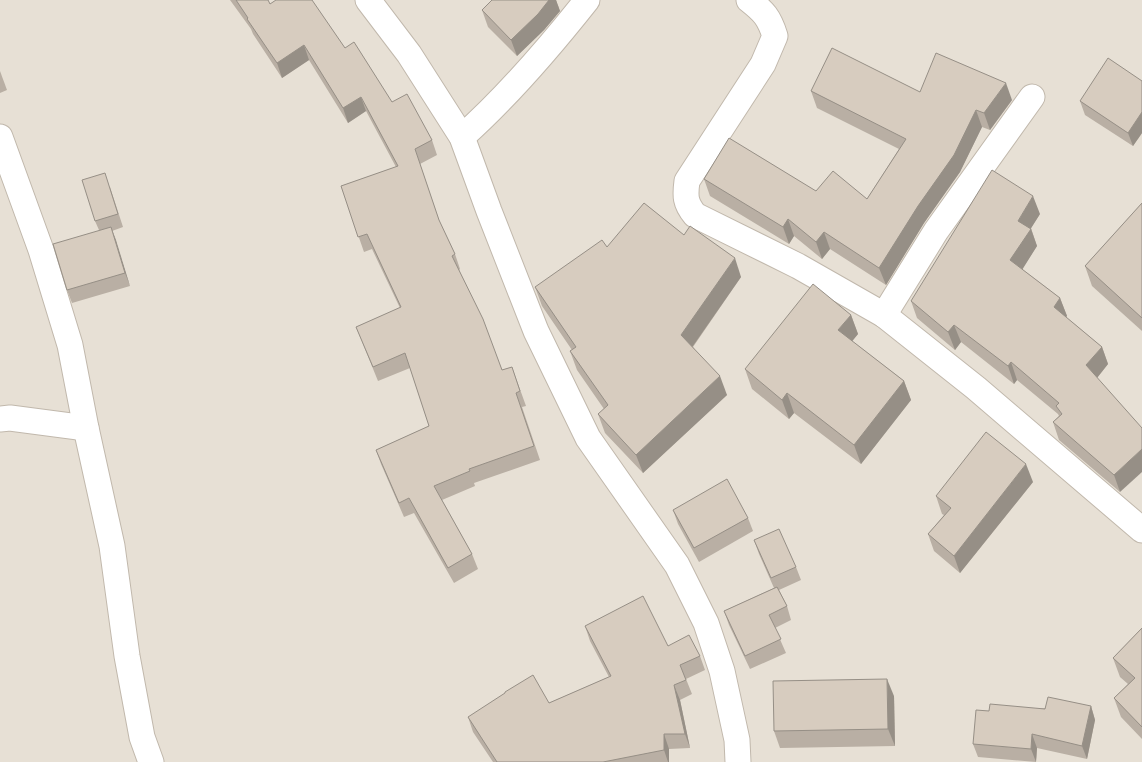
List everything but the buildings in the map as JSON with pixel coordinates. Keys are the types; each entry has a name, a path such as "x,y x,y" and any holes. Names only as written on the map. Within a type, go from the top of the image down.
{"street":[{"path":"368,0 410,54 462,136 489,211 536,330 588,438 677,565 706,623 722,672 737,740 738,762"},
{"path":"462,136 488,113 587,0"},
{"path":"749,0 764,12 771,22 775,36 763,64 686,181 685,193 688,206 695,215 798,266 884,315 1137,515"},
{"path":"884,315 936,231 1032,97"},
{"path":"0,137 41,250 70,345 112,546 127,656 142,737 151,762"},
{"path":"0,419 10,418 86,428"}],"shaded area":[{"path":"0,0 1142,0 1142,762 0,762"}]}
